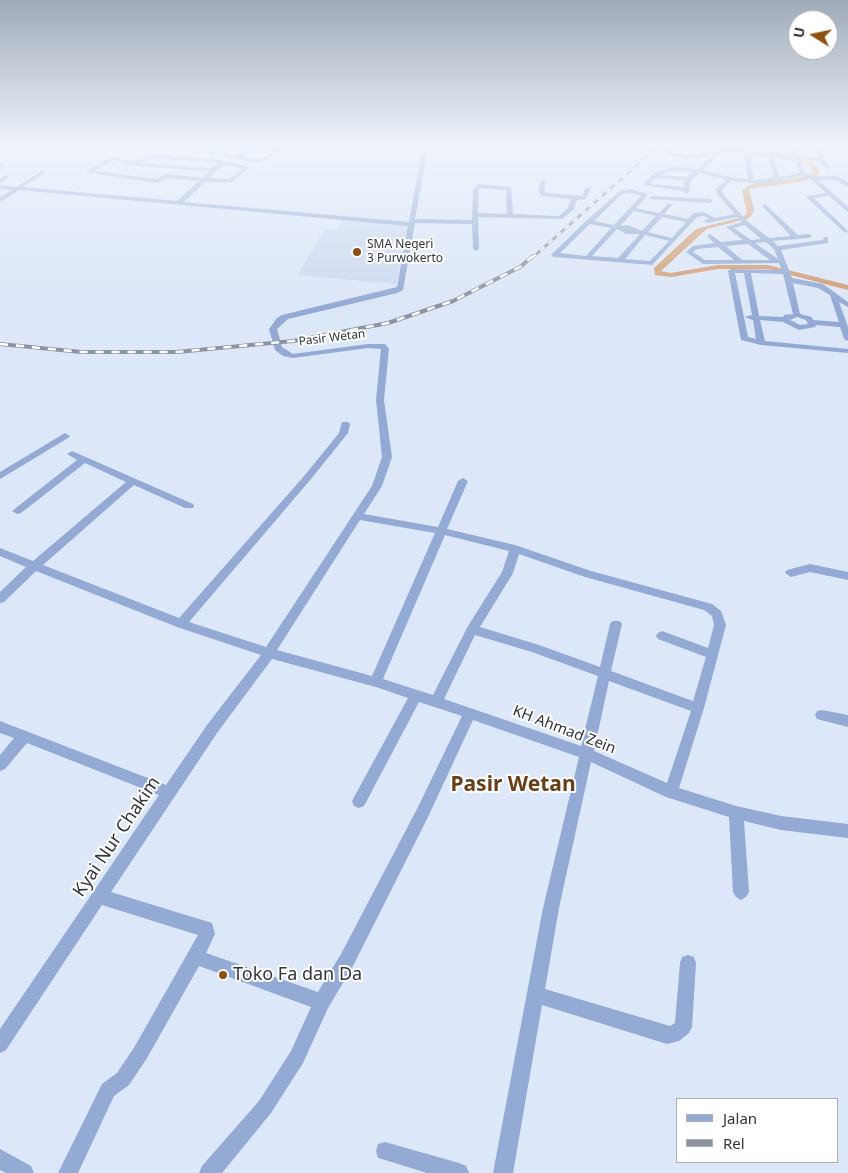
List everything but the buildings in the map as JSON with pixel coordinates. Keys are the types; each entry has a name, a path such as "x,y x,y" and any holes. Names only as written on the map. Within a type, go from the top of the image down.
{"street":[{"path":"116,198 412,222 510,216 560,218 571,209 574,198"},
{"path":"179,204 186,198"},
{"name":"Pasir Wetan","path":"269,653 377,486 387,457 380,400 386,352 382,346 368,346 293,356 286,354 278,348 274,329 280,320 285,317 398,289 401,286 416,198"},
{"path":"476,198 476,249"},
{"path":"510,198 510,216"},
{"path":"542,203 543,198"},
{"path":"571,198 584,198"},
{"path":"616,198 554,254 652,263 694,215 702,214 710,216 712,219"},
{"path":"588,257 619,228 642,198"},
{"path":"652,198 710,201"},
{"path":"724,198 743,218 777,248 789,280 797,316"},
{"path":"809,198 847,231"},
{"path":"836,198 846,206"},
{"path":"699,200 702,214"},
{"path":"620,260 669,205"},
{"path":"765,206 796,237"},
{"path":"633,209 704,221 743,218"},
{"path":"540,218 541,210"},
{"path":"743,218 730,227 783,268"},
{"path":"588,222 619,228 626,232 635,231 673,240"},
{"path":"834,232 847,231"},
{"path":"710,236 740,262"},
{"path":"783,268 740,262 703,262 689,252 695,247 809,236"},
{"path":"777,248 826,242 826,238"},
{"path":"783,268 731,271 738,316 744,339 806,348 848,351"},
{"path":"747,271 761,342"},
{"path":"789,280 820,286 848,305"},
{"path":"833,294 848,339"},
{"path":"738,316 786,320 791,325 799,328 810,326 812,322"},
{"path":"786,320 790,316 797,316 812,322 843,325"},
{"path":"799,328 806,348"},
{"path":"181,624 308,477 343,433 345,424"},
{"path":"0,476 65,436"},
{"path":"72,454 189,506"},
{"path":"16,511 84,459"},
{"path":"0,599 34,566 133,481"},
{"path":"376,682 463,481"},
{"path":"357,516 441,531 515,549 589,574 708,607 717,614 720,624 698,708 671,792"},
{"path":"436,702 472,629 507,573 515,549"},
{"name":"KH Ahmad Zein","path":"0,552 181,624 269,653 376,682 587,754 671,792 736,813 781,823 848,831"},
{"path":"791,573 810,568 848,576"},
{"path":"504,1173 551,908 616,624"},
{"path":"472,629 535,648 604,675 698,708"},
{"path":"662,636 712,654"},
{"name":"Kyai Nur Chakim","path":"0,1044 212,730 269,653"},
{"path":"359,801 416,695"},
{"path":"209,1173 265,1107 297,1057 322,1002 347,960 424,812 470,713"},
{"path":"822,715 848,721"},
{"path":"0,727 170,793"},
{"path":"0,765 24,737"},
{"path":"736,813 740,892"},
{"path":"68,1173 108,1090 123,1079 207,934 206,929 100,897"},
{"path":"195,957 322,1002"},
{"path":"535,994 667,1035 673,1035 683,1027 688,963"},
{"path":"385,1151 459,1173"},
{"path":"0,1159 24,1173"}],"shaded area":[{"name":"SMA Negeri 3 Purwokerto","path":"343,220 410,225 396,284 297,275 325,229 337,230"}],"waterway":[{"path":"747,198 751,210 750,214 745,218 705,228 698,232 657,270 658,273 671,275 718,267 768,267 848,288"}],"railway":[{"path":"532,258 600,198"},
{"path":"0,344 81,352 177,352 293,341 388,323 453,301 520,267 533,256"}],"place":[{"name":"SMA Negeri 3 Purwokerto","path":"357,252"},
{"name":"Toko Fa dan Da","path":"223,975"}],"district":[{"name":"Pasir Wetan","path":"513,785"}]}
